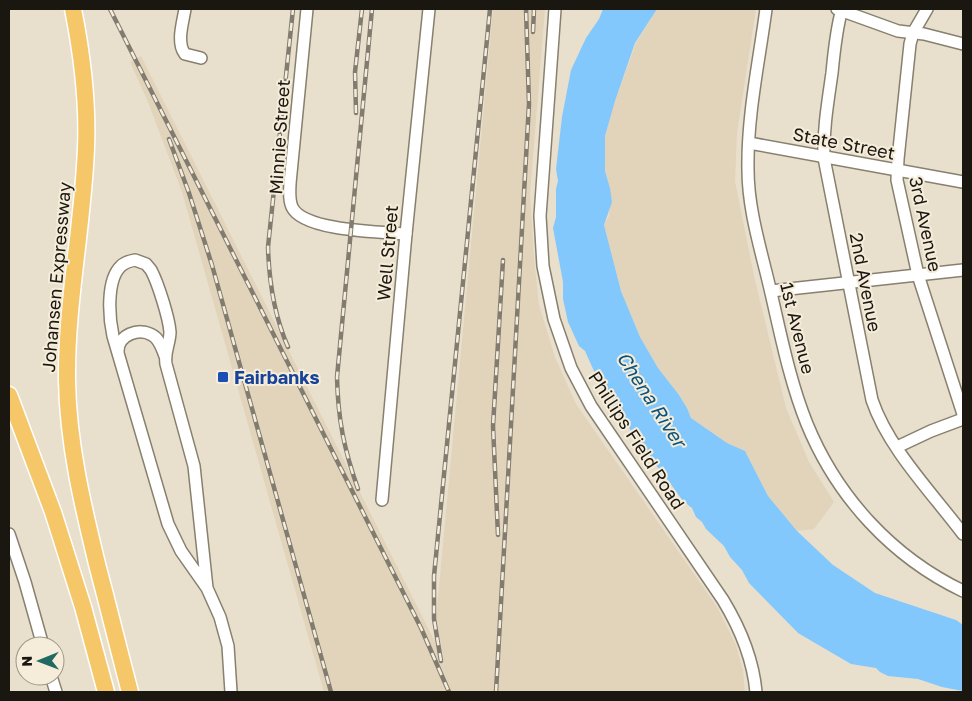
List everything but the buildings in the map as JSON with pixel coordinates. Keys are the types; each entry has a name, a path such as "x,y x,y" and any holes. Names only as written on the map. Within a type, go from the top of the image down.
{"highway":[{"name":"Johansen Expressway","path":"73,9 82,62 86,130 85,165 68,326 67,384 70,424 82,499 130,692"},
{"path":"9,395 53,512 83,607 106,692"}],"street":[{"path":"184,9 181,50 184,54 201,58"},
{"name":"Minnie Street","path":"308,9 291,172 290,191 292,207 301,217 316,224 406,234"},
{"name":"Well Street","path":"382,500 429,9"},
{"name":"Phillips Field Road","path":"555,9 540,216 543,266 554,319 571,368 591,406 718,592 733,617 747,650 756,692"},
{"name":"1st Avenue","path":"766,9 749,143 748,171 753,219 801,407 815,440 837,480 854,505 888,542 931,573 962,587"},
{"path":"840,9 898,31 963,44"},
{"name":"2nd Avenue","path":"840,9 830,86 824,158 872,400 876,412 897,447 963,534"},
{"name":"3rd Avenue","path":"927,9 913,33 910,44 897,171 918,275 963,414"},
{"name":"State Street","path":"749,143 963,182"},
{"path":"165,356 169,341 169,326 154,277 146,264 135,260 121,265 113,279 110,321 118,355 161,507 181,551 207,588 224,631 228,646 231,692"},
{"path":"771,292 963,270"},
{"path":"118,355 118,346 122,338 142,333 157,339 165,356 196,472 207,588"},
{"path":"897,447 963,419"},
{"path":"9,534 40,636"}],"shaded area":[{"path":"493,9 545,9 530,194 539,305 555,357 576,404 717,607 736,645 743,671 745,692 324,692 182,192 148,102 130,62 141,56 434,640"},
{"path":"657,9 756,9 737,133 735,181 754,276 786,408 809,462 834,502 814,529 797,531 768,496 745,451 727,443 691,418 679,395 658,368 640,337 621,291 604,225 609,216 610,188 605,171 605,136 615,101 636,43"}],"water":[{"name":"Chena River","path":"603,9 657,9 635,43 605,136 605,171 612,202 604,225 621,291 640,337 658,368 679,395 691,418 727,443 745,451 768,496 797,531 833,565 875,593 956,620 963,625 963,691 942,687 918,679 888,676 876,668 851,664 798,633 749,583 724,546 706,529 696,517 692,508 683,501 646,454 639,441 613,407 612,399 602,389 585,351 579,346 568,322 553,228 556,217 556,189 558,181 556,169 562,117 571,70 586,38 599,19"}],"railway":[{"path":"110,9 421,628 449,692"},
{"path":"288,347 279,323 273,298 268,247 293,9"},
{"path":"356,113 355,72 362,9"},
{"path":"358,489 343,434 337,377 372,9"},
{"path":"441,661 434,619 434,576 490,9"},
{"path":"496,692 529,104 526,9"},
{"path":"533,32 534,9"},
{"path":"169,139 212,265 331,692"},
{"path":"498,535 493,426 503,260"}],"place":[{"name":"Fairbanks","path":"223,377"}]}
